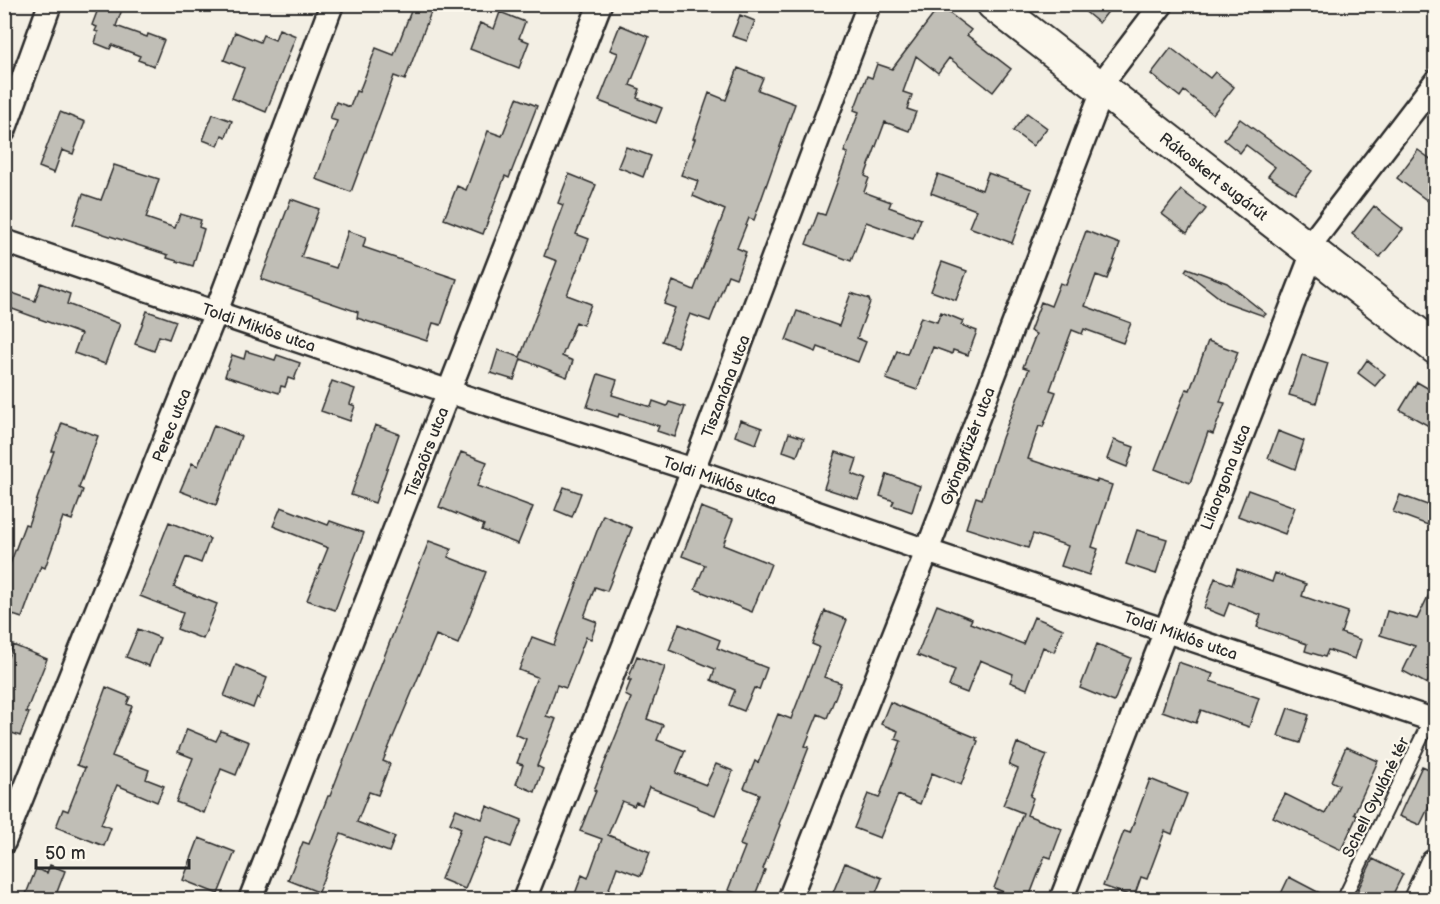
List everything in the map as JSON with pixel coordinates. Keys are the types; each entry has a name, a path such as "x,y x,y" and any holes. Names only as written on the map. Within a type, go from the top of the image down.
{"street":[{"path":"4,131 50,4"},
{"name":"Perec utca","path":"4,842 216,312 332,4"},
{"name":"Tiszaörs utca","path":"250,900 600,4"},
{"name":"Tiszanána utca","path":"524,900 693,470 869,4"},
{"name":"Rákoskert sugárút","path":"993,4 1436,348"},
{"name":"Gyöngyfüzér utca","path":"789,900 927,550 1098,100 1099,87 1162,4"},
{"name":"Lilaorgona utca","path":"1061,900 1308,265 1310,249 1436,81"},
{"name":"Toldi Miklós utca","path":"4,241 450,392 693,470 927,550 1434,716"},
{"path":"1420,900 1436,865"}],"lane":[{"name":"Schell Gyuláné tér","path":"1343,900 1434,716"}],"building":[{"path":"100,4 124,4 116,26 147,37 148,34 164,40 154,66 138,60 140,56 112,45 110,49 95,43 98,32 95,31 97,27 92,25"},
{"path":"1076,4 1114,4 1099,23"},
{"path":"413,6 431,12 405,80 394,76 351,192 316,179 337,121 330,119 336,102 350,107 356,91 359,92 376,48 394,55"},
{"path":"940,6 971,30 967,35 1011,69 993,92 949,58 938,73 916,56 903,92 912,95 907,109 916,112 909,131 885,122 865,176 869,178 864,192 891,202 889,207 921,219 913,239 866,222 851,261 806,244 818,213 825,215 848,153 844,152 859,112 854,110 867,76 872,78 877,64 892,69"},
{"path":"500,12 525,22 519,38 529,42 519,68 470,49 480,23 494,29"},
{"path":"740,15 755,21 747,41 732,36"},
{"path":"620,25 649,37 630,85 640,89 637,98 662,108 656,123 599,101 618,53 610,50"},
{"path":"279,29 296,36 266,112 232,98 244,68 224,60 235,32 260,42 263,35 275,40"},
{"path":"1171,48 1210,78 1215,72 1234,87 1213,114 1184,91 1180,97 1151,74"},
{"path":"738,68 763,78 758,90 795,104 754,220 749,218 737,248 746,252 736,278 728,275 710,321 690,314 677,347 662,341 675,308 664,304 673,281 694,290 725,210 693,196 698,181 681,175 709,93 726,100"},
{"path":"517,98 537,106 509,178 505,176 483,234 444,219 457,186 466,190 488,131 502,136"},
{"path":"60,112 85,122 73,154 62,150 54,173 39,167"},
{"path":"1027,113 1047,128 1033,146 1013,131"},
{"path":"213,114 232,121 226,137 222,135 218,146 203,140"},
{"path":"1240,119 1312,171 1295,193 1268,176 1275,167 1246,145 1240,153 1224,140"},
{"path":"626,147 651,156 643,177 618,167"},
{"path":"1418,150 1436,163 1436,207 1397,178"},
{"path":"114,165 159,179 146,218 175,228 180,214 201,220 199,227 204,229 193,266 167,258 168,255 73,224 83,194 101,200"},
{"path":"988,173 1032,189 1012,243 969,227 976,210 931,193 938,174 982,190"},
{"path":"569,174 596,185 576,234 589,239 567,295 591,304 583,325 576,322 562,356 573,361 567,377 521,359 514,380 491,373 498,350 520,357 557,261 544,256 563,205 558,203"},
{"path":"1181,190 1206,209 1187,233 1162,214"},
{"path":"291,199 319,209 301,257 336,268 348,231 366,237 363,247 457,279 441,325 433,323 427,341 357,318 358,312 261,279"},
{"path":"1374,206 1403,229 1380,257 1352,234"},
{"path":"1086,231 1120,244 1107,279 1096,275 1085,306 1131,323 1123,343 1084,329 1082,334 1072,330 1050,390 1056,392 1043,427 1039,426 1028,459 1112,485 1092,547 1098,549 1089,575 1061,566 1068,546 1033,534 1028,548 966,528 976,497 982,499 1002,438 1029,369 1023,367 1036,334 1030,331 1041,302 1051,306 1060,283 1066,285"},
{"path":"942,262 967,271 956,300 931,291"},
{"path":"1187,268 1227,283 1266,314 1264,316 1225,302 1185,271"},
{"path":"41,283 70,294 67,304 120,324 105,364 74,353 81,334 4,306 4,290 35,301"},
{"path":"851,293 869,299 870,302 857,338 866,342 858,362 818,347 816,352 786,340 797,311 839,326"},
{"path":"147,311 176,321 169,339 159,336 154,351 135,344"},
{"path":"941,312 963,321 961,325 977,331 968,355 953,350 952,354 933,347 917,390 886,379 897,351 907,354 921,317 937,322"},
{"path":"1208,341 1238,352 1220,402 1225,403 1213,434 1208,432 1190,483 1155,469 1186,389 1190,390"},
{"path":"246,351 275,360 277,355 300,363 294,380 288,378 285,387 281,386 279,393 225,376 232,355 244,359"},
{"path":"1302,355 1328,363 1316,403 1289,395"},
{"path":"1367,360 1385,374 1375,386 1358,373"},
{"path":"598,374 617,380 612,395 651,407 653,401 667,406 669,402 685,407 675,437 657,431 659,426 587,407"},
{"path":"332,381 355,389 350,404 355,406 350,421 321,411"},
{"path":"1417,382 1436,393 1436,430 1400,410"},
{"path":"740,420 762,428 756,444 735,436"},
{"path":"62,423 98,436 79,488 83,490 72,520 63,517 45,568 41,566 22,618 4,612 4,580 25,524 28,525"},
{"path":"214,425 241,436 216,505 180,491 192,463 198,466"},
{"path":"375,425 399,434 375,503 351,495"},
{"path":"1278,431 1304,441 1295,469 1268,458"},
{"path":"789,433 804,438 797,456 783,451"},
{"path":"1114,440 1134,447 1127,467 1107,459"},
{"path":"461,452 487,462 477,486 533,507 518,544 482,530 484,525 439,507"},
{"path":"836,452 857,459 852,474 866,479 858,499 824,488"},
{"path":"887,474 920,486 912,512 892,505 894,501 880,496"},
{"path":"564,487 581,493 572,517 555,510"},
{"path":"1248,490 1295,507 1285,534 1238,516"},
{"path":"1400,495 1436,508 1436,528 1393,512"},
{"path":"281,507 328,525 330,521 364,533 335,610 307,600 328,548 273,526"},
{"path":"701,507 733,519 723,545 771,564 752,612 695,589 705,565 682,556"},
{"path":"603,515 632,528 607,591 595,587 584,617 597,622 591,639 586,637 566,688 557,685 546,716 556,719 537,766 543,769 535,792 516,784 523,765 517,763 526,739 515,734 537,677 519,670 532,637 554,645"},
{"path":"169,522 210,539 201,563 186,557 174,587 217,604 203,639 177,629 183,613 140,596"},
{"path":"1137,530 1167,539 1156,574 1126,564"},
{"path":"429,541 451,549 448,557 486,572 458,644 436,635 383,761 390,764 378,795 369,792 357,822 395,837 389,852 341,834 318,892 288,880 303,842 309,844 328,796 330,796"},
{"path":"1237,569 1272,582 1275,573 1306,584 1302,596 1348,612 1341,633 1361,640 1355,659 1328,650 1325,657 1305,651 1307,644 1257,627 1261,615 1229,603 1224,616 1204,608 1215,578 1232,585"},
{"path":"1436,580 1436,667 1427,684 1403,671 1415,646 1380,635 1387,611 1417,619"},
{"path":"937,605 972,619 970,623 1023,644 1034,617 1063,629 1054,652 1043,647 1027,689 1010,682 1013,674 980,660 967,693 949,686 955,670 917,655"},
{"path":"825,611 847,620 824,677 841,683 827,718 818,714 805,746 809,747 753,900 728,890 745,847 740,845 759,794 744,788 755,761 758,763 778,714 791,719 819,647 812,644"},
{"path":"679,624 720,640 717,648 767,668 759,690 754,688 744,711 729,705 735,690 711,680 715,669 669,650"},
{"path":"138,629 160,638 149,666 126,657"},
{"path":"1097,644 1131,658 1114,702 1080,688"},
{"path":"13,645 47,659 26,712 29,713 20,736 4,730 4,666"},
{"path":"637,656 665,667 647,719 663,725 657,740 685,751 676,773 706,785 716,764 733,771 715,815 649,787 642,805 636,802 634,806 622,801 608,835 650,852 641,876 617,867 605,900 587,900 575,894 582,875 588,878 602,839 580,831 631,698 625,695"},
{"path":"1178,662 1213,674 1210,681 1259,698 1249,727 1201,710 1196,723 1162,711"},
{"path":"236,665 267,678 253,708 224,696"},
{"path":"106,687 130,697 127,704 132,706 112,756 149,770 146,779 164,786 157,802 117,785 101,824 111,828 104,846 56,827 63,809 68,811 85,768 77,765"},
{"path":"890,702 977,738 978,741 961,785 932,773 920,804 898,795 880,838 854,828 868,794 879,798 901,741 895,739 898,731 881,724"},
{"path":"1288,708 1309,715 1300,743 1278,736"},
{"path":"187,729 216,741 221,731 249,742 236,775 221,769 204,813 176,802 193,758 178,752"},
{"path":"1017,743 1047,755 1030,796 1033,798 1027,815 1062,829 1051,858 1045,856 1028,900 1022,900 994,888 1023,813 1003,805 1018,769 1009,765"},
{"path":"1346,747 1378,761 1354,814 1357,816 1341,850 1273,817 1285,794 1325,814 1339,785 1331,781"},
{"path":"1422,766 1436,772 1436,792 1420,825 1399,816"},
{"path":"1150,779 1187,794 1172,834 1165,831 1147,879 1141,877 1134,897 1103,886 1124,831 1130,833"},
{"path":"487,806 522,820 511,847 486,837 465,889 441,879 461,828 450,823 456,809 482,819"},
{"path":"199,838 235,852 218,894 183,880"},
{"path":"1373,859 1403,874 1390,900 1353,900"},
{"path":"845,863 882,878 873,900 830,900"},
{"path":"50,865 65,871 54,900 41,900 26,894 36,869 47,873"},
{"path":"1289,877 1333,900 1278,900"}]}
